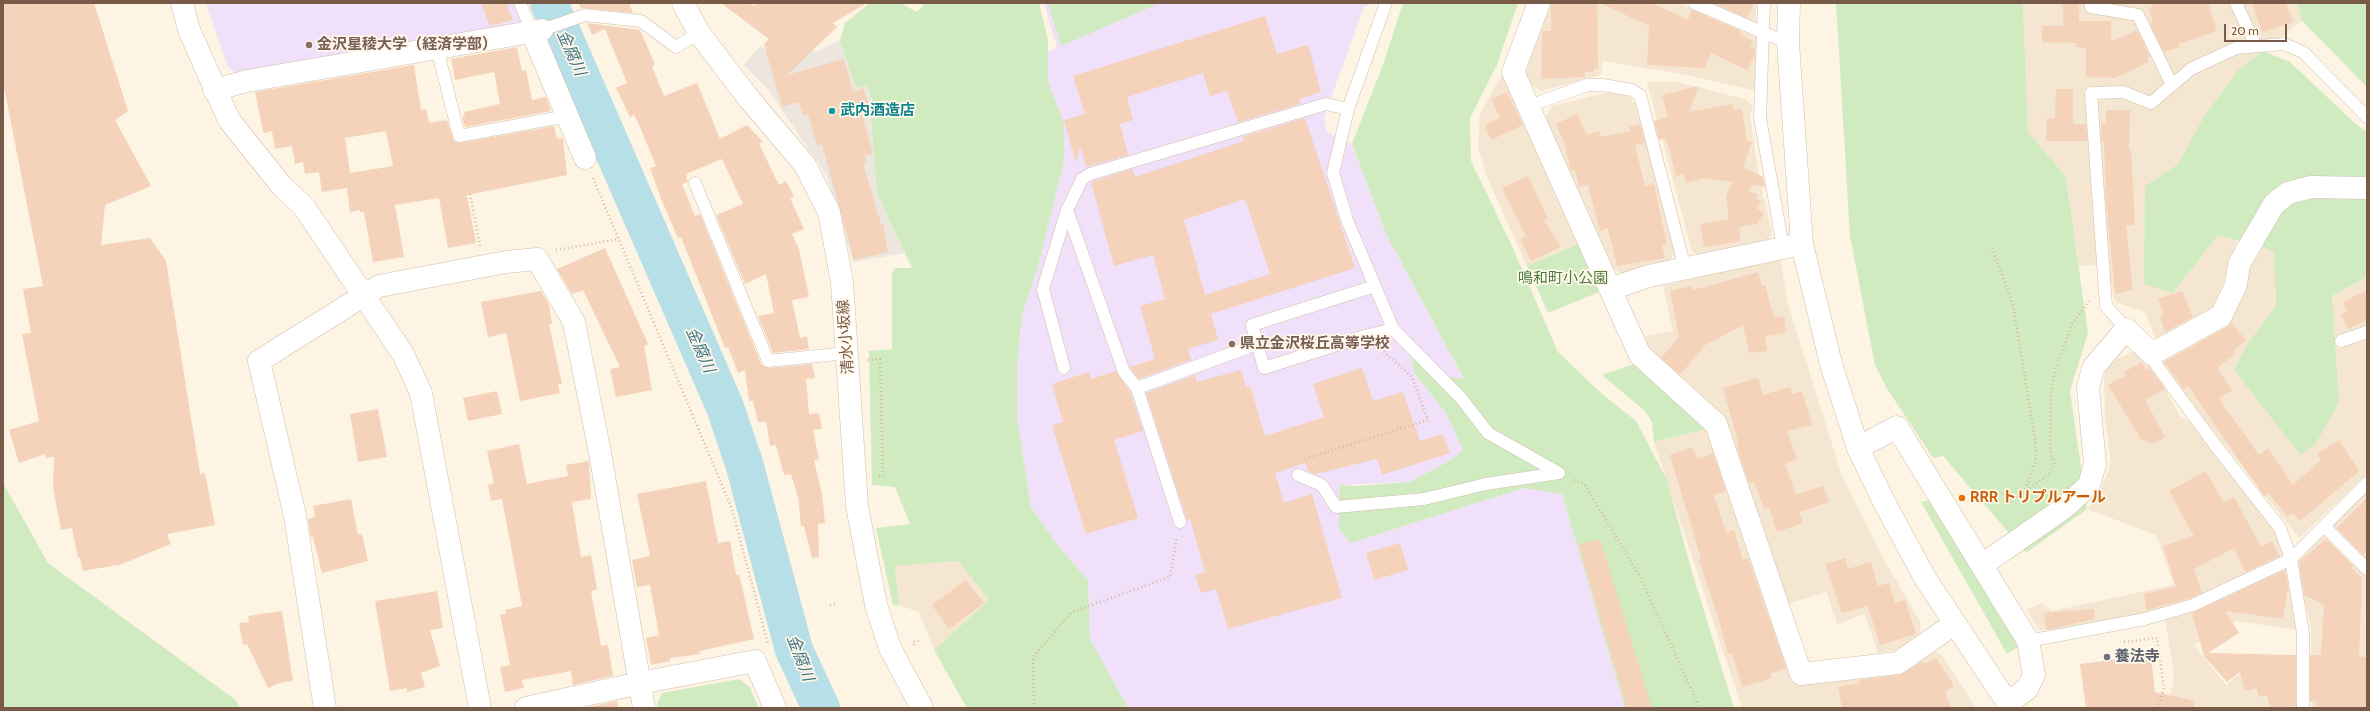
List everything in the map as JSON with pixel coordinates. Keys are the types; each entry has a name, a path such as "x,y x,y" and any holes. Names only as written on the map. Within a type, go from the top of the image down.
{"street":[{"path":"182,3 189,30 214,90 237,131 281,186 304,207 403,354 421,393 480,708"},
{"name":"清水小坂線","path":"683,3 700,33 750,100 805,166 830,212 842,282 857,506 876,605 890,648 922,708"},
{"path":"1539,3 1513,72 1640,355 1716,424 1801,674 1898,662 1954,624"},
{"path":"1789,3 1788,43 1793,245 1858,448 1925,578 2009,706 2027,690 2034,675 2028,642 1898,427 1858,448"},
{"path":"214,90 247,81 537,31 567,116 585,158"},
{"path":"1982,565 2064,508 2089,485 2095,464 2088,388 2093,368 2126,329 2152,354 2221,316 2236,285 2239,264 2274,204 2288,193 2311,187 2367,188"},
{"path":"1610,289 1649,276 1793,245"},
{"path":"325,708 295,516 259,361 362,295 379,286 484,266 537,259 574,322 600,453 644,708"},
{"path":"526,708 640,683 755,661 775,708"}],"lane":[{"path":"520,3 537,31 585,15 641,21 676,48 700,33"},
{"path":"1386,3 1348,109 1333,173 1347,220 1393,329 1461,398 1488,433 1560,473"},
{"path":"1694,3 1788,43"},
{"path":"1764,3 1760,118 1793,245"},
{"path":"2092,3 2091,7 2138,15 2172,85"},
{"path":"2236,3 2256,46"},
{"path":"2126,329 2106,306 2091,92 2123,92 2150,103 2191,69 2236,48 2284,44 2303,52 2367,117"},
{"path":"437,48 459,136 567,116"},
{"path":"1529,106 1587,85 1632,90 1640,95 1685,268"},
{"path":"1064,368 1043,289 1067,210 1082,179 1090,174 1326,104 1348,109"},
{"path":"695,183 768,361 847,357"},
{"path":"1067,210 1124,372 1137,388 1180,522"},
{"path":"1375,286 1252,325 1264,368 1365,336 1393,329"},
{"path":"2342,341 2367,332"},
{"path":"1137,388 1257,344"},
{"path":"2152,354 2156,363 2215,445 2280,528 2290,559 2303,633 2303,708"},
{"path":"1298,475 1322,485 1336,507 1424,499 1486,484 1560,473"},
{"path":"2028,642 2145,619 2194,605 2290,559 2367,483"},
{"path":"2324,526 2367,569"}],"path":[{"path":"585,158 732,509 769,651"},
{"path":"470,194 484,266"},
{"path":"537,259 541,252 619,239"},
{"path":"1992,248 2013,305 2035,439 2036,460 2025,490"},
{"path":"2010,502 2048,474 2055,464 2050,450 2051,390 2055,371 2072,324 2104,279"},
{"path":"1298,475 1301,460 1428,420 1412,377 1365,336"},
{"path":"847,357 880,359 883,476 856,476"},
{"path":"1560,473 1585,485 1606,518 1638,575 1700,708"},
{"path":"1034,708 1033,657 1072,612 1170,577 1180,522"},
{"path":"830,605 838,604"},
{"path":"2119,642 2157,638 2164,688 2158,708"},
{"path":"913,642 921,640"}],"shaded area":[{"name":"金沢星稜大学（経済学部）","path":"206,3 513,3 522,24 234,73 227,65"},
{"name":"県立金沢桜丘高等学校","path":"1044,3 1373,3 1364,7 1324,117 1327,132 1352,144 1386,234 1464,380 1438,375 1411,358 1415,374 1446,413 1463,450 1449,461 1410,482 1340,485 1350,543 1524,488 1562,494 1625,708 1128,708 1126,706 1090,639 1088,580 1058,546 1031,507 1017,418 1017,366 1022,315 1039,263 1050,215 1064,124 1048,81 1048,52 1057,48"},
{"path":"1547,3 1678,3 1758,38 1754,90 1676,73 1603,61 1601,75 1541,91 1529,83 1526,75 1532,47"},
{"path":"1710,3 1756,3 1756,23"},
{"path":"2023,3 2297,3 2302,21 2238,70 2203,118 2178,164 2145,186 2173,293 2218,235 2237,240 2217,302 2211,313 2158,344 2145,312 2115,302 2107,263 2079,266 2066,177 2028,132"},
{"path":"840,40 856,88 867,85 876,111 871,117 877,193 905,253 853,262 827,176 767,88 744,65 761,45 774,59 808,47 816,52"},
{"path":"1503,74 1578,244 1527,266 1487,177 1478,147 1480,113"},
{"path":"1647,82 1677,82 1745,99 1753,106 1750,115 1760,183 1772,231 1769,240 1703,257 1692,251"},
{"path":"1606,93 1628,95 1635,104 1677,249 1668,263 1622,274 1611,267 1545,119 1552,106"},
{"path":"2260,247 2274,251 2276,306 2248,343 2234,370 2301,456 2339,402 2332,296 2367,277 2367,474 2299,538 2199,413 2159,358 2230,311"},
{"path":"1780,257 1788,304 1841,473 1886,563 1921,623 1919,637 1896,650 1878,653 1865,614 1837,624 1827,592 1787,604 1725,417 1649,352 1645,336 1673,331 1663,286"},
{"path":"2136,350 2147,355 2180,416 2197,426 2277,535 2284,556 2173,607 2077,629 2039,630 2027,610 2041,603 2052,611 2174,585 2156,535 2087,509 2097,498 2111,463 2105,418 2104,376 2108,367 2113,361"},
{"path":"1710,428 1795,683 1902,667 1926,650 1941,654 1976,708 1742,708 1654,442"},
{"path":"2367,488 2367,708 2312,708 2311,628 2295,562"},
{"path":"958,561 989,600 934,650 919,612 899,605 895,566"},
{"path":"2281,566 2287,568 2298,630 2236,621 2194,645 2226,685 2244,670 2297,671 2299,708 2166,708 2173,684 2174,672 2165,620 2214,600"}],"green space":[{"path":"870,3 900,3 917,12 923,6 921,3 1039,3 1048,40 1048,81 1064,124 1064,161 1039,263 1022,315 1017,366 1017,418 1031,507 1058,546 1088,580 1090,639 1128,708 967,708 934,650 989,600 958,561 895,566 899,605 893,605 876,528 910,524 895,487 872,485 869,351 892,349 892,273 895,268 912,268 877,193 871,117 876,111 867,85 856,88 840,40 845,23"},
{"path":"1048,3 1160,3 1061,46"},
{"path":"1403,3 1518,3 1497,65 1470,118 1471,161 1511,244 1558,352 1601,393 1636,421 1667,480 1692,572 1734,708 1625,708 1562,494 1524,488 1350,543 1339,528 1340,485 1357,486 1410,482 1449,461 1463,450 1446,413 1415,374 1411,358 1438,375 1464,379 1386,234 1352,144 1384,62"},
{"path":"1836,3 2023,3 2028,132 2066,177 2088,333 2070,391 2087,509 2026,553 1943,456 1933,458 1886,387 1875,365 1850,236"},
{"path":"2297,3 2367,3 2367,87 2302,21"},
{"path":"2263,51 2290,62 2358,126 2367,132 2367,277 2332,296 2339,402 2316,443 2301,456 2234,370 2248,343 2276,306 2274,251 2218,235 2173,293 2144,284 2145,186 2178,164 2203,118 2238,70"},
{"name":"鳴和町小公園","path":"1578,244 1599,292 1548,313 1527,266"},
{"path":"1634,364 1710,428 1654,442 1652,422 1645,411 1602,375"},
{"path":"3,483 48,563 237,701 239,708 3,708"},
{"path":"1930,500 2015,632 2018,647 2007,654 1921,502"},
{"path":"739,679 749,686 759,708 658,708 657,703 662,693"}],"building":[{"path":"3,3 94,3 128,111 115,120 151,186 105,205 101,245 150,238 166,261 200,474 205,473 215,525 167,534 171,544 117,566 83,571 80,558 78,558 72,528 61,530 53,487 54,457 46,458 45,454 19,463 9,430 39,421 22,334 31,333 23,289 43,286 3,82"},
{"path":"481,3 506,3 513,20 490,26"},
{"path":"578,3 629,3 633,13 581,8"},
{"path":"721,3 749,3 754,6 756,3 867,3 833,23 837,27 787,75 844,59 853,92 864,89 869,106 861,109 873,154 865,156 867,163 863,164 881,224 883,224 888,252 854,260 822,144 817,146 808,114 803,115 799,102 782,107 764,44 769,39"},
{"path":"1551,3 1597,3 1598,69 1594,69 1594,72 1585,72 1585,77 1541,79 1542,31 1551,31"},
{"path":"1600,3 1652,3 1688,20 1692,10 1741,31 1740,34 1753,41 1750,47 1755,49 1755,54 1747,70 1711,53 1705,68 1647,65 1649,26"},
{"path":"1713,3 1754,3 1747,18"},
{"path":"2063,3 2079,3 2079,21 2111,21 2111,42 2137,30 2150,57 2147,58 2149,62 2115,78 2086,77 2086,48 2076,47 2076,43 2042,42 2042,26 2063,26"},
{"path":"2151,3 2208,3 2217,31 2178,44 2180,47 2164,52 2150,23 2153,22 2148,8 2152,7"},
{"path":"2252,3 2286,3 2293,22 2262,32"},
{"path":"1265,16 1277,54 1308,45 1321,92 1299,99 1300,104 1238,122 1227,91 1210,96 1203,73 1127,97 1133,120 1120,124 1128,155 1086,167 1080,146 1076,163 1064,120 1085,114 1073,76"},
{"path":"587,23 640,30 655,64 652,66 664,96 697,83 720,139 747,125 763,142 759,144 779,185 786,181 794,196 790,198 804,229 792,234 799,249 809,297 792,300 800,338 807,336 809,349 773,353 758,316 774,313 766,274 745,284 716,215 743,204 722,159 686,174 688,182 682,184 695,216 700,214 761,364 769,368 812,364 815,378 806,379 809,414 819,413 822,429 813,430 819,459 814,460 822,494 825,523 818,524 819,557 812,558 804,526 801,526 798,497 791,474 784,475 776,445 770,446 766,421 758,423 753,401 749,401 745,370 738,373 728,347 725,348 681,237 678,238 662,201 650,168 656,166 640,127 634,115 630,117 616,88 627,83 605,29 592,35"},
{"path":"517,47 522,71 526,70 532,100 546,97 551,111 465,127 462,117 465,116 464,112 500,104 494,72 455,80 451,59"},
{"path":"414,65 421,110 426,109 429,123 447,120 454,141 460,143 554,126 557,139 563,138 567,175 467,195 476,243 448,248 439,198 395,205 404,257 373,262 364,212 360,212 360,210 350,212 347,188 322,192 319,172 305,174 303,162 295,164 292,146 275,149 272,131 264,133 263,131 255,92","holes":["386,131 393,166 350,173 345,138"]},
{"path":"1699,86 1689,112 1733,104 1734,110 1742,109 1747,141 1752,142 1743,167 1763,177 1765,187 1752,185 1749,191 1758,195 1756,199 1761,201 1757,209 1764,213 1757,224 1739,227 1741,241 1704,247 1700,224 1729,219 1726,196 1733,182 1704,178 1686,183 1684,174 1676,176 1666,138 1659,140 1654,121 1668,117 1662,95"},
{"path":"2056,89 2073,89 2073,124 2086,124 2087,141 2046,141 2047,118 2055,118"},
{"path":"1507,92 1523,125 1491,140 1485,125 1500,118 1491,99"},
{"path":"2106,110 2130,110 2129,150 2131,150 2135,225 2126,226 2133,290 2115,294 2106,202 2104,142 2102,142 2101,124 2106,124"},
{"path":"1577,114 1587,135 1599,131 1601,137 1630,131 1629,127 1640,124 1645,143 1635,145 1645,186 1654,184 1667,244 1662,245 1665,258 1617,266 1608,228 1600,231 1588,185 1579,187 1575,170 1571,171 1564,142 1556,124"},
{"path":"1305,118 1355,268 1211,314 1218,340 1188,349 1191,360 1139,379 1130,367 1155,359 1140,306 1165,299 1153,255 1114,266 1091,182 1132,169 1135,177 1244,141 1242,137","holes":["1245,199 1270,274 1205,295 1184,220"]},
{"path":"1528,176 1548,219 1544,220 1561,247 1531,261 1520,239 1526,236 1502,188"},
{"path":"605,248 648,344 644,346 652,390 616,397 610,369 620,367 583,290 572,294 557,269"},
{"path":"1758,272 1762,286 1765,285 1774,318 1784,316 1786,333 1765,336 1767,351 1749,353 1743,325 1705,345 1680,375 1661,358 1679,337 1670,291 1692,286 1693,290"},
{"path":"2367,290 2367,320 2348,329 2341,314 2347,311 2343,302"},
{"path":"541,291 549,304 552,324 549,324 562,384 558,384 560,393 520,401 506,333 488,337 481,302"},
{"path":"2182,291 2193,317 2165,332 2160,317 2164,315 2158,299"},
{"path":"2231,323 2246,340 2234,350 2236,353 2217,368 2232,390 2219,399 2259,455 2268,448 2293,485 2321,460 2317,454 2339,440 2359,471 2300,521 2293,513 2288,517 2268,493 2264,496 2188,386 2184,389 2164,362 2227,327"},
{"path":"2142,362 2146,370 2149,368 2165,389 2145,400 2165,437 2153,444 2141,439 2108,385 2125,376 2124,372"},
{"path":"1362,368 1373,401 1403,392 1420,441 1443,434 1450,453 1382,475 1377,459 1315,474 1308,471 1305,463 1275,473 1284,503 1312,494 1342,598 1228,629 1216,589 1201,593 1195,575 1205,572 1190,519 1187,520 1146,393 1195,375 1197,382 1241,370 1246,387 1250,386 1265,436 1324,417 1313,384"},
{"path":"1116,371 1130,392 1143,431 1114,440 1138,518 1086,534 1052,425 1063,422 1052,384 1089,372 1091,379"},
{"path":"1758,378 1763,395 1790,387 1792,394 1802,391 1812,425 1787,431 1797,459 1785,464 1796,495 1823,486 1829,502 1799,512 1803,523 1777,532 1769,508 1764,509 1754,482 1749,483 1737,446 1739,445 1723,388"},
{"path":"497,391 502,414 468,421 463,398"},
{"path":"378,409 387,457 358,462 350,414"},
{"path":"519,444 527,484 568,476 566,465 589,461 591,499 572,502 581,557 591,555 597,589 591,591 601,646 608,645 613,676 573,685 571,671 522,680 524,688 505,692 500,667 510,665 500,614 506,614 505,610 522,606 502,499 491,501 488,485 494,483 487,451"},
{"path":"1693,447 1697,459 1713,454 1726,491 1714,495 1726,533 1734,530 1743,560 1748,558 1786,668 1771,673 1772,678 1742,687 1732,653 1728,654 1719,620 1699,560 1701,559 1670,455"},
{"path":"2206,471 2223,502 2234,497 2261,547 2272,541 2280,556 2245,572 2234,548 2194,569 2202,593 2190,598 2147,610 2144,594 2176,587 2163,546 2194,536 2169,491"},
{"path":"706,481 718,543 730,541 736,575 739,574 754,639 699,651 700,654 670,658 670,661 651,665 646,638 659,635 650,585 637,587 632,560 650,556 637,494"},
{"path":"2367,498 2367,551 2363,555 2337,528"},
{"path":"351,499 358,535 362,534 368,561 322,573 313,537 311,537 308,519 315,517 313,506"},
{"path":"1600,539 1652,708 1627,708 1579,547 1579,544"},
{"path":"2326,539 2353,566 2352,568 2362,578 2359,657 2367,657 2367,708 2316,708 2316,700 2310,702 2310,655 2321,655 2324,605 2304,595 2299,562"},
{"path":"1400,543 1408,570 1374,580 1366,553"},
{"path":"1845,558 1848,569 1871,562 1878,586 1889,583 1895,603 1905,600 1916,634 1880,645 1868,606 1842,613 1825,564"},
{"path":"2285,570 2288,587 2283,619 2225,611 2239,633 2208,653 2296,655 2296,706 2270,708 2267,695 2259,697 2257,688 2245,691 2240,672 2227,682 2204,656 2192,613"},
{"path":"966,580 984,603 949,629 932,605"},
{"path":"437,591 443,628 430,630 440,666 421,673 425,687 407,692 407,688 390,691 375,601"},
{"path":"2094,609 2095,619 2046,630 2044,613"},
{"path":"282,611 293,681 279,683 268,688 247,644 243,645 239,623 249,622 248,616"},
{"path":"2151,655 2155,692 2195,701 2194,708 2086,708 2080,664"},
{"path":"1936,658 1954,686 1945,692 1951,708 1842,708 1838,687 1860,683 1859,680 1900,675 1924,661 1925,664"},
{"path":"617,701 618,708 584,708"}],"waterway":[{"name":"金腐川","path":"549,3 725,407 744,463 794,650 821,708"}],"place":[{"name":"金沢星稜大学（経済学部）","path":"309,45"},
{"name":"武内酒造店","path":"832,111"},
{"name":"県立金沢桜丘高等学校","path":"1232,344"},
{"name":"RRR トリプルアール","path":"1962,498"},
{"name":"養法寺","path":"2107,657"}]}
